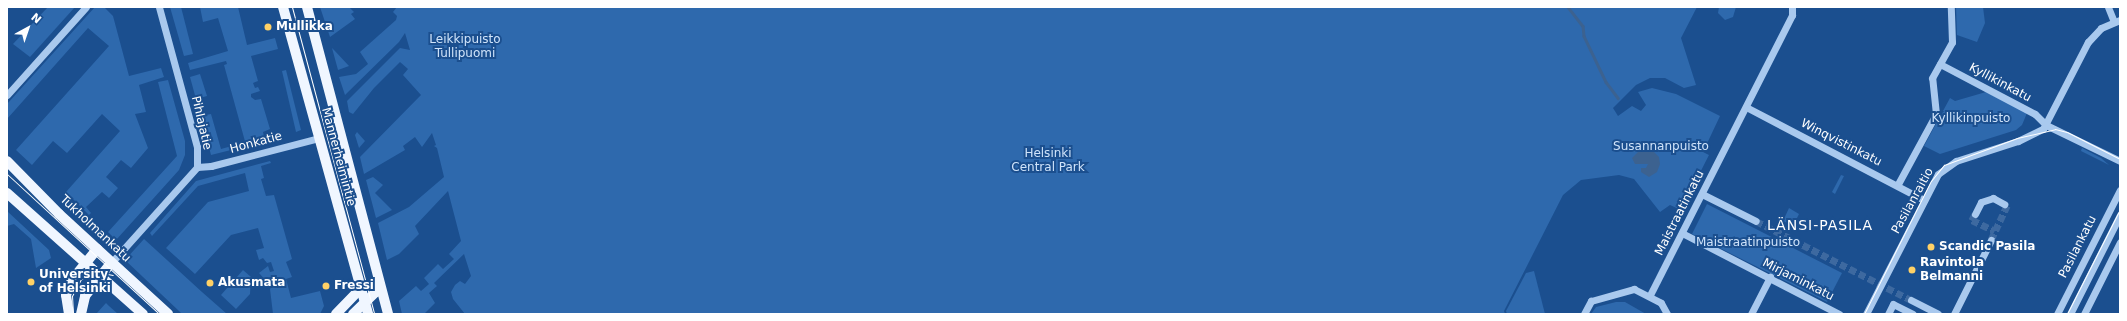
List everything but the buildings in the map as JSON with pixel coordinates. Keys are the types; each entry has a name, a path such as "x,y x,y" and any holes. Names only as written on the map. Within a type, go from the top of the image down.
{"main road":[{"name":"Mannerheimintie","path":"283,7 366,309"},
{"name":"Mannerheimintie","path":"307,7 388,314"},
{"name":"Tukholmankatu","path":"7,161 111,263 168,314"},
{"path":"7,193 143,314"},
{"path":"69,314 67,290 72,280 97,249"},
{"path":"81,314 84,298 111,263"},
{"path":"353,314 366,309 376,292 379,282"},
{"path":"336,314 361,288"}],"street":[{"path":"7,95 86,7"},
{"name":"Pihlajatie","path":"111,263 197,167 198,147 159,7"},
{"name":"Maistraatinkatu","path":"1650,295 1792,15 1792,7"},
{"path":"1898,184 1936,114 1932,78 1952,42 1951,7"},
{"path":"2108,7 2117,21"},
{"name":"Pasilanraitio","path":"1866,314 1938,174 1948,165 2032,136 2046,125 2088,42 2101,28 2117,21"},
{"name":"Kyllikinkatu","path":"1940,64 2035,114 2046,125 2120,161"},
{"name":"Winqvistinkatu","path":"1746,107 1898,184 1924,200"},
{"name":"Honkatie","path":"197,167 211,166 319,138"},
{"name":"Pasilankatu","path":"2057,314 2120,190"},
{"path":"1702,194 1756,221"},
{"path":"1975,214 1981,202 1993,198 2004,204"},
{"name":"Pasilankatu","path":"2070,314 2120,215"},
{"name":"Mirjaminkatu","path":"1682,233 1770,277 1835,313"},
{"path":"1954,314 1991,240"},
{"path":"2084,314 2120,242"},
{"path":"1751,314 1770,277"},
{"path":"1584,314 1591,301 1634,290 1650,295 1661,302 1667,314"},
{"path":"1911,300 1938,314"},
{"path":"1888,314 1893,304 1913,314"}],"green space":[{"path":"48,7 75,7 30,57 13,44"},
{"path":"95,7 104,7 113,16 129,76 161,68 164,77 139,85 146,112 135,114 148,148 131,168 121,160 106,177 118,188 109,198 102,192 86,207 91,213 89,215 66,192 120,131 102,114 67,153 53,141 32,165 16,150 109,46 88,28 7,119 7,104"},
{"path":"170,7 181,7 193,54 184,56"},
{"path":"200,7 238,7 247,45 275,38 278,49 251,56 258,81 253,83 255,88 258,87 260,91 251,94 251,97 255,100 261,99 270,129 263,132 264,137 270,138 246,145 224,65 227,64 226,61 190,70 188,63 228,51 218,18 203,22"},
{"path":"320,7 349,7 354,12 351,14 355,19 330,37"},
{"name":"Helsinki Central Park","path":"397,7 1697,7 1681,38 1696,85 1684,88 1665,78 1650,78 1636,85 1613,108 1618,116 1632,106 1641,111 1646,105 1638,92 1652,88 1676,94 1720,116 1703,152 1709,155 1681,210 1670,205 1660,212 1634,179 1619,175 1581,180 1563,195 1504,311 1505,314 465,314 453,299 451,292 455,285 460,281 465,284 471,276 464,254 434,283 437,286 429,293 435,303 424,314 402,314 399,301 416,286 421,291 429,284 424,278 438,264 443,269 454,259 449,254 461,241 448,191 415,226 419,234 399,254 387,260 378,223 409,207 444,177 437,148 434,146 436,145 432,133 422,147 415,137 403,146 405,150 364,174 360,157 421,95 403,75 408,69 400,62 374,88 353,114 349,112 347,101 400,48 410,50 405,33 399,42 345,95 339,77 356,74 368,64 360,52 396,20 397,16 393,12"},
{"path":"1719,7 1736,7 1733,17 1725,20 1718,13"},
{"path":"1956,7 1983,7 1985,23 1977,42 1957,35"},
{"path":"332,48 334,50 349,66 338,70"},
{"path":"286,70 301,130 296,132 282,71"},
{"path":"200,74 207,96 196,99 190,77"},
{"path":"168,80 185,141 185,155 179,170 116,240 108,232 177,156 158,82"},
{"name":"Kyllikinpuisto","path":"1986,92 2027,113 2022,125 2016,130 1940,154 1924,146 1950,98 1955,101"},
{"path":"211,114 221,149 239,144 239,148 211,155 201,116"},
{"path":"357,132 365,141 359,148 355,135"},
{"path":"2082,148 2101,158 2109,165 2081,151"},
{"path":"270,161 271,163 261,166 264,178 261,179 266,196 274,195 292,259 286,262 292,277 286,279 291,298 320,291 324,306 320,314 273,314 270,289 274,283 267,282 259,273 268,266 270,272 274,271 271,262 267,263 263,258 259,260 256,250 264,248 258,228 231,235 195,274 166,248 208,202 249,191 245,173 198,186 152,236 150,233 196,181"},
{"path":"1841,175 1844,176 1835,194 1832,192"},
{"path":"373,177 383,185 375,193 392,210 376,218 366,180"},
{"name":"Maistraatinpuisto","path":"1707,204 1842,273 1827,302 1692,234"},
{"path":"1789,208 1799,214 1793,226 1783,221"},
{"path":"7,211 49,250 51,258 36,268 31,239 14,224 7,226"},
{"path":"144,239 227,314 182,314 125,260"},
{"path":"243,270 251,277 250,294 236,309 221,295"},
{"path":"1534,271 1545,314 1507,314 1506,311 1526,273"},
{"path":"1616,302 1625,302 1646,314 1591,314 1596,307"},
{"path":"106,303 109,306 118,314 96,314"}],"shaded area":[{"path":"1649,147 1659,157 1660,164 1657,172 1649,177 1641,172 1641,168 1646,168 1648,164 1635,164 1632,158 1640,150"}],"waterway":[{"path":"1568,7 1583,26 1584,36 1606,82 1618,98"}],"tunnel":[{"path":"1991,240 2007,205 2004,204"},
{"path":"1975,214 1972,220 1995,231"},
{"path":"1756,221 1911,300"}],"tram line":[{"path":"292,7 374,314"},
{"path":"1864,314 1931,181 1944,165 2017,138 2055,129 2067,132 2120,159"},
{"path":"7,174 159,314"},
{"path":"2067,314 2120,209"},
{"path":"73,314 72,296 81,279 97,272 113,275"}],"place":[{"name":"Mullikka","path":"268,27"},
{"name":"Scandic Pasila","path":"1931,247"},
{"name":"Ravintola Belmanni","path":"1912,270"},
{"name":"University of Helsinki","path":"31,282"},
{"name":"Akusmata","path":"210,283"},
{"name":"Fressi","path":"326,286"}],"district":[{"name":"LÄNSI-PASILA","path":"1820,225"}],"park label":[{"name":"Leikkipuisto Tullipuomi","path":"465,47"},
{"name":"Susannanpuisto","path":"1661,147"}]}
